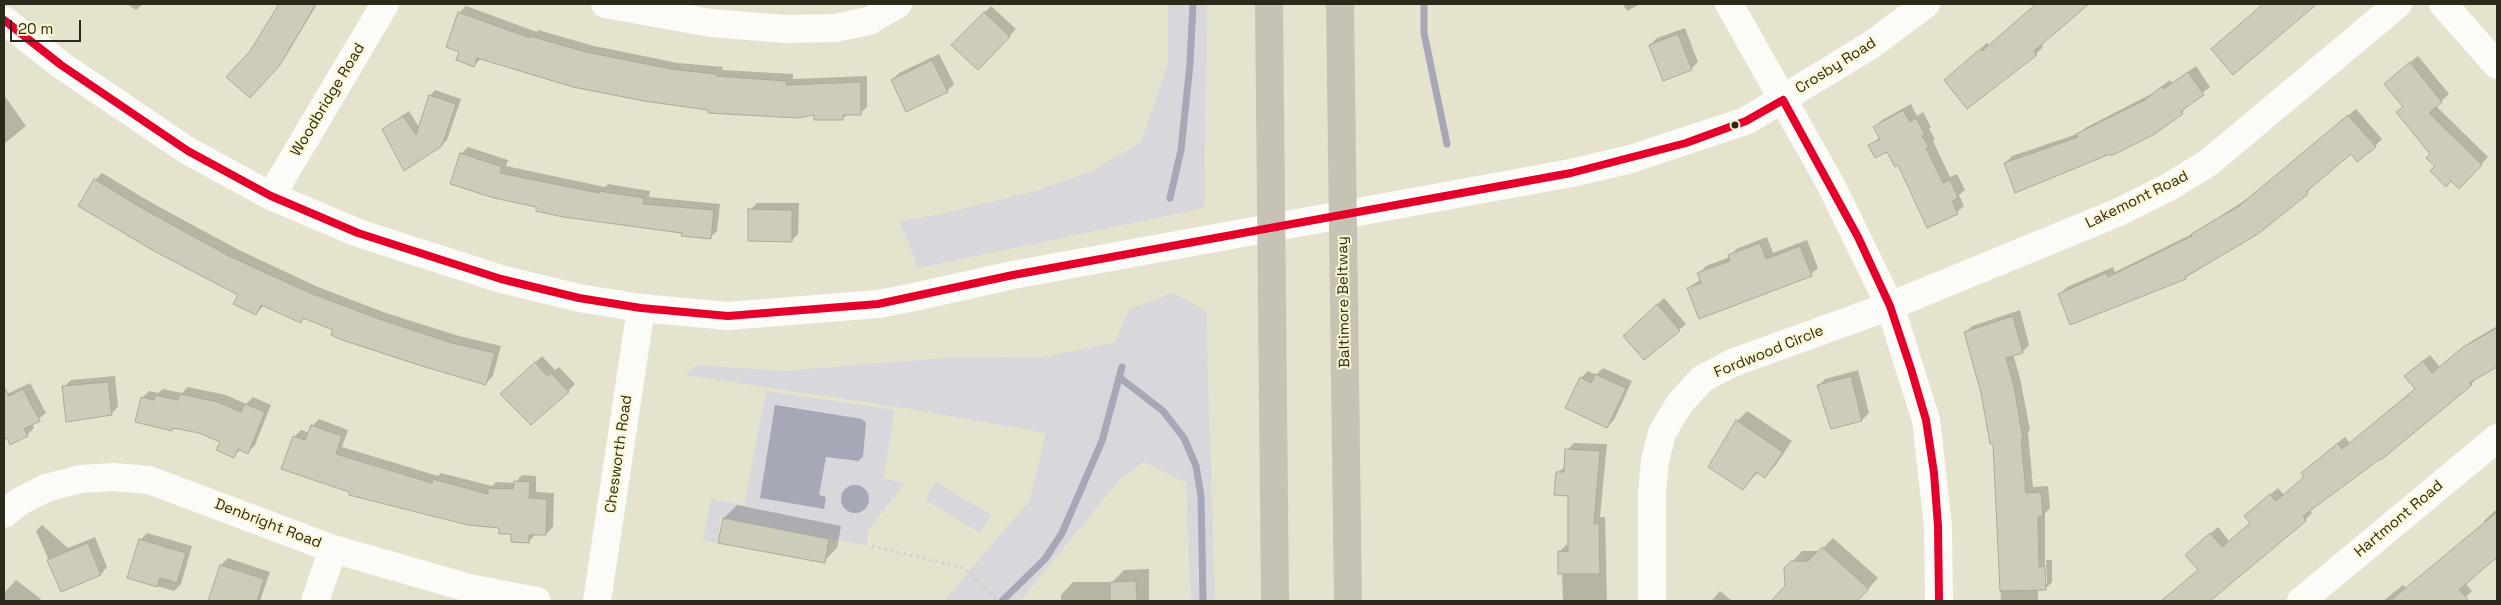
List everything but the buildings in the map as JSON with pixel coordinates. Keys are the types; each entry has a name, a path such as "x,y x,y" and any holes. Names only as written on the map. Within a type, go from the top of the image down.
{"highway":[{"path":"1269,4 1276,601"},
{"name":"Baltimore Beltway","path":"1340,4 1348,601"}],"street":[{"name":"Woodbridge Road","path":"271,196 385,4"},
{"path":"605,4 711,23 786,29 834,28 869,21 898,4"},
{"path":"1729,4 1831,184 1890,306 1926,420 1938,526 1939,601"},
{"name":"Crosby Road","path":"4,20 61,66 188,152 271,196 358,233 501,280 579,298 640,308 728,316 878,304 1013,275 1571,173 1635,158 1746,121 1871,45 1926,4"},
{"name":"Lakemont Road","path":"1890,306 2119,212 2169,187 2208,163 2398,4"},
{"path":"2443,4 2497,65"},
{"name":"Fordwood Circle","path":"1652,601 1652,493 1655,461 1662,433 1680,402 1702,380 1732,363 1890,306"},
{"name":"Chesworth Road","path":"597,601 640,308"},
{"name":"Hartmont Road","path":"2301,601 2497,438"},
{"name":"Denbright Road","path":"4,514 19,502 46,488 80,479 114,477 149,480 333,549 469,588 537,601"},
{"path":"315,601 333,549"}],"path":[{"path":"872,546 964,568 998,601"}],"shaded area":[{"path":"1168,4 1207,4 1204,208 918,268 900,221 942,214 1036,191 1092,171 1141,142 1168,64"},
{"path":"1173,293 1206,311 1215,601 1191,601 1186,483 1144,462 1119,480 1020,601 944,601 1030,500 1046,433 911,409 685,375 696,365 783,371 958,357 1039,358 1114,343 1130,309"},
{"path":"766,391 895,410 883,478 904,483 867,532 867,545 772,529 772,527 760,524 759,527 734,523 734,520 720,517 718,543 703,540 711,499 744,505"},
{"path":"936,482 991,515 980,533 925,500"}],"water":[{"path":"775,405 862,419 866,423 863,457 858,461 826,457 819,495 826,497 824,509 760,498"},
{"path":"855,485 865,489 869,499 865,509 855,513 845,509 841,499 845,489"}],"waterway":[{"path":"1170,198 1181,150 1190,64 1193,4"},
{"path":"1424,4 1424,33 1447,144"},
{"path":"1002,601 1045,559 1062,533 1102,441 1122,367"},
{"path":"1119,377 1163,411 1184,438 1196,466 1201,496 1203,601"}],"transit line":[{"path":"4,20 61,65 188,151 271,196 358,233 501,279 579,298 641,308 728,316 878,304 1013,275 1571,173 1686,143 1746,121 1783,100"},
{"path":"1783,100 1858,237 1890,306 1911,369 1926,420 1934,473 1938,526 1939,601"}]}
